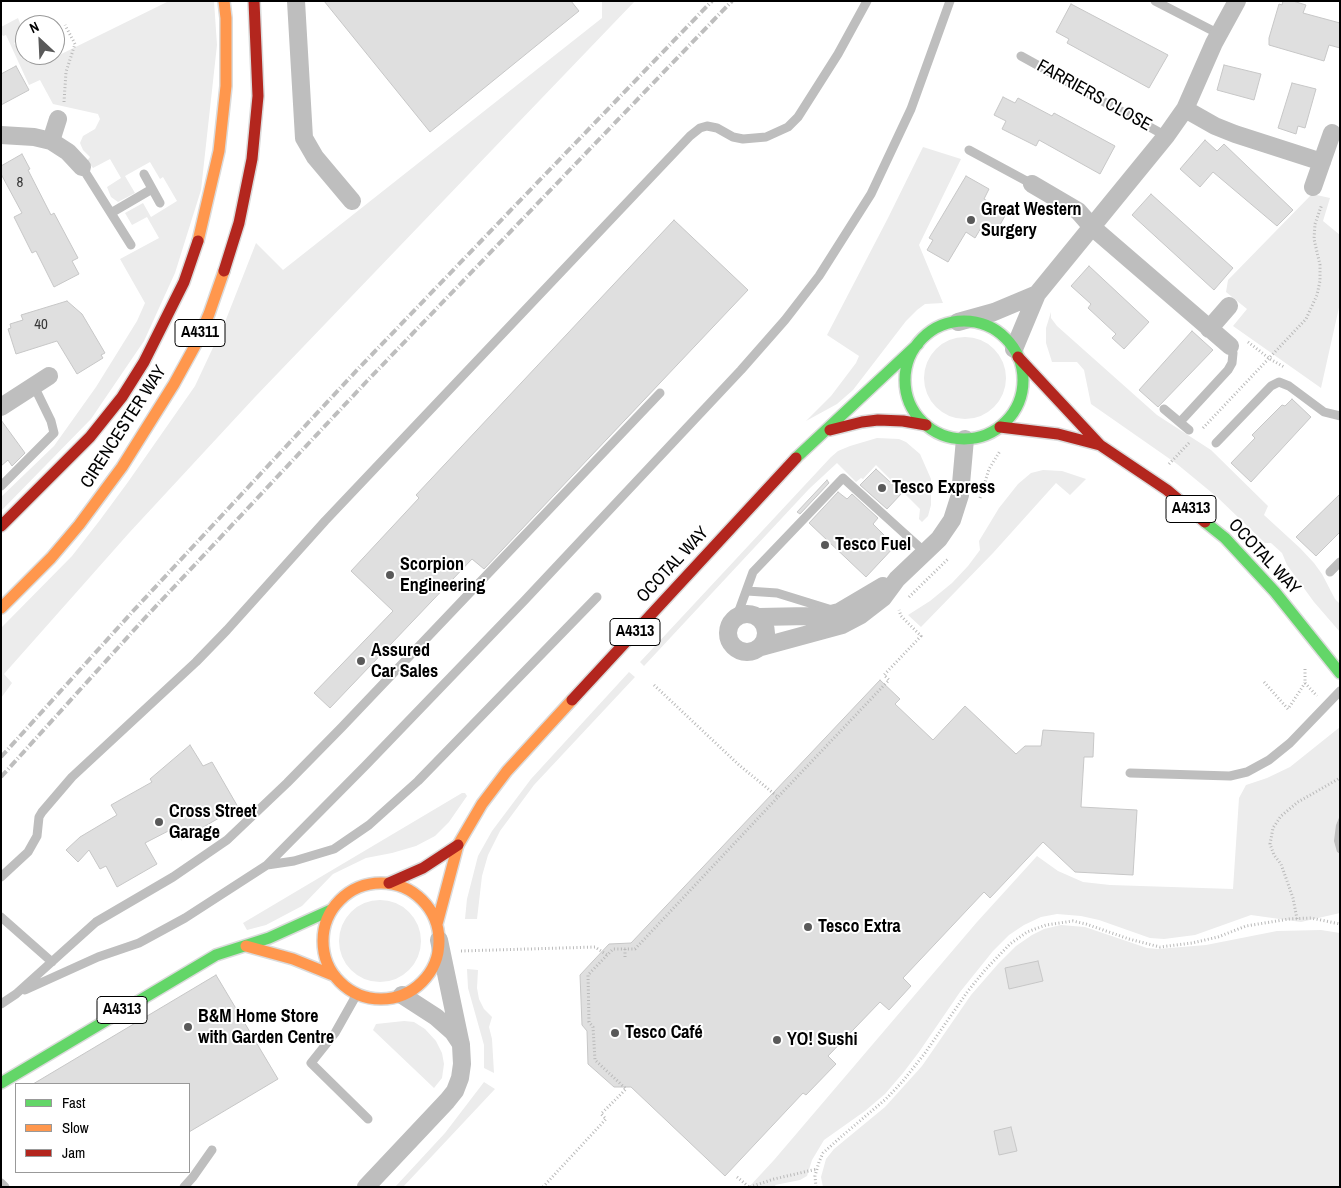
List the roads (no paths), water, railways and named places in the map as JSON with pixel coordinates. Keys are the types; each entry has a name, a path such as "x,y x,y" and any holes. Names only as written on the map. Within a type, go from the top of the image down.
{"main road":[{"name":"CIRENCESTER WAY","path":"1,526 90,437 122,398 144,362 184,282 200,236 219,151 226,86 226,18 224,1"},
{"name":"CIRENCESTER WAY","path":"1,608 79,525 122,467 174,384 196,344 239,223 252,159 258,96 254,1"},
{"name":"A4313","path":"958,322 975,323 991,329 1005,339 1016,353 1022,378 1020,399 1010,417 1000,426 984,435 966,439 948,437 926,425 915,413 906,390 907,366 918,344 936,329 958,322"},
{"name":"OCOTAL WAY","path":"439,938 458,845 482,804 508,771 788,466 918,344"},
{"name":"OCOTAL WAY","path":"1016,353 1100,445 1160,485 1224,538 1270,587 1340,673"},
{"name":"OCOTAL WAY","path":"826,431 878,420 904,421 926,425"},
{"name":"OCOTAL WAY","path":"1000,426 1058,434 1100,445"},
{"name":"OCOTAL WAY","path":"389,883 423,868 458,845"},
{"name":"A4313","path":"375,883 389,883 406,888 421,898 432,912 439,938 437,958 429,973 417,986 395,997 380,999 357,994 335,976 326,961 323,944 324,927 331,910 344,895 356,888 375,883"},
{"name":"A4313","path":"1,1082 216,955 292,929 331,910"},
{"name":"A4313","path":"246,946 293,958 335,976"}],"street":[{"path":"296,1 304,138 315,157 352,201"},
{"name":"FARRIERS CLOSE","path":"1016,353 1037,294 1166,136 1185,109 1219,34 1237,1"},
{"path":"1185,109 1215,126 1235,134 1322,162"},
{"path":"51,141 58,119"},
{"path":"1318,193 1322,162 1332,133"},
{"path":"1,135 34,137 51,141 68,152 82,167"},
{"path":"1032,184 1072,206 1092,227 1230,346"},
{"name":"FARRIERS CLOSE","path":"958,322 994,312 1037,294"},
{"path":"1209,329 1229,306"},
{"path":"1,407 49,376"},
{"path":"761,647 767,631 763,621 748,613 737,616 731,622 728,630 730,642 734,647 744,652 842,625 852,621 883,598 897,579 926,553 946,530 956,511 960,495 966,439"},
{"path":"758,617 809,616 839,612 850,607 876,589 897,579"},
{"path":"366,1187 455,1091 460,1078 462,1064 461,1045 439,938"},
{"path":"402,994 436,1017 453,1032 461,1045"}],"lane":[{"path":"1,877 28,852 37,836 39,817 72,777 228,630 332,514 690,136 700,128 707,126 717,128 733,137 743,139 766,137 788,127 798,117 838,54 867,1"},
{"path":"16,994 98,957 139,942 185,918 267,865 524,601 741,370 819,276 871,194 911,109 950,1"},
{"path":"1155,1 1219,34"},
{"name":"FARRIERS CLOSE","path":"1021,56 1166,136"},
{"path":"969,150 1032,184"},
{"path":"82,167 131,245"},
{"path":"144,174 160,202"},
{"path":"110,213 152,189"},
{"path":"1180,422 1228,370 1233,357 1230,346"},
{"path":"1216,443 1271,386 1279,382 1289,386 1324,412 1340,416"},
{"path":"1,486 54,433 51,421 34,386"},
{"path":"1,1004 16,994 96,922 173,877 227,840 342,727 660,394"},
{"path":"1164,409 1192,433"},
{"path":"737,616 753,572 844,478 926,553"},
{"path":"1330,572 1340,562"},
{"path":"747,591 777,593 839,612"},
{"path":"267,865 294,861 334,849 369,825 418,781 597,597"},
{"path":"1130,773 1230,776 1247,772 1269,760 1290,743 1340,691"},
{"path":"1,917 52,962"},
{"path":"357,994 335,1033 311,1063 368,1119"},
{"path":"184,1187 212,1150"},
{"path":"1,1183 5,1187"}],"railway":[{"path":"1,757 134,610 358,369 712,1"},
{"path":"1,777 144,619 367,381 732,1"}],"place":[{"name":"Great Western Surgery","path":"971,220"},
{"name":"Tesco Express","path":"882,488"},
{"name":"Tesco Fuel","path":"825,545"},
{"name":"Scorpion Engineering","path":"390,575"},
{"name":"Assured Car Sales","path":"361,661"},
{"name":"Cross Street Garage","path":"159,822"},
{"name":"Tesco Extra","path":"808,927"},
{"name":"B&M Home Store with Garden Centre","path":"188,1027"},
{"name":"Tesco Café","path":"615,1033"},
{"name":"YO! Sushi","path":"777,1040"}]}
